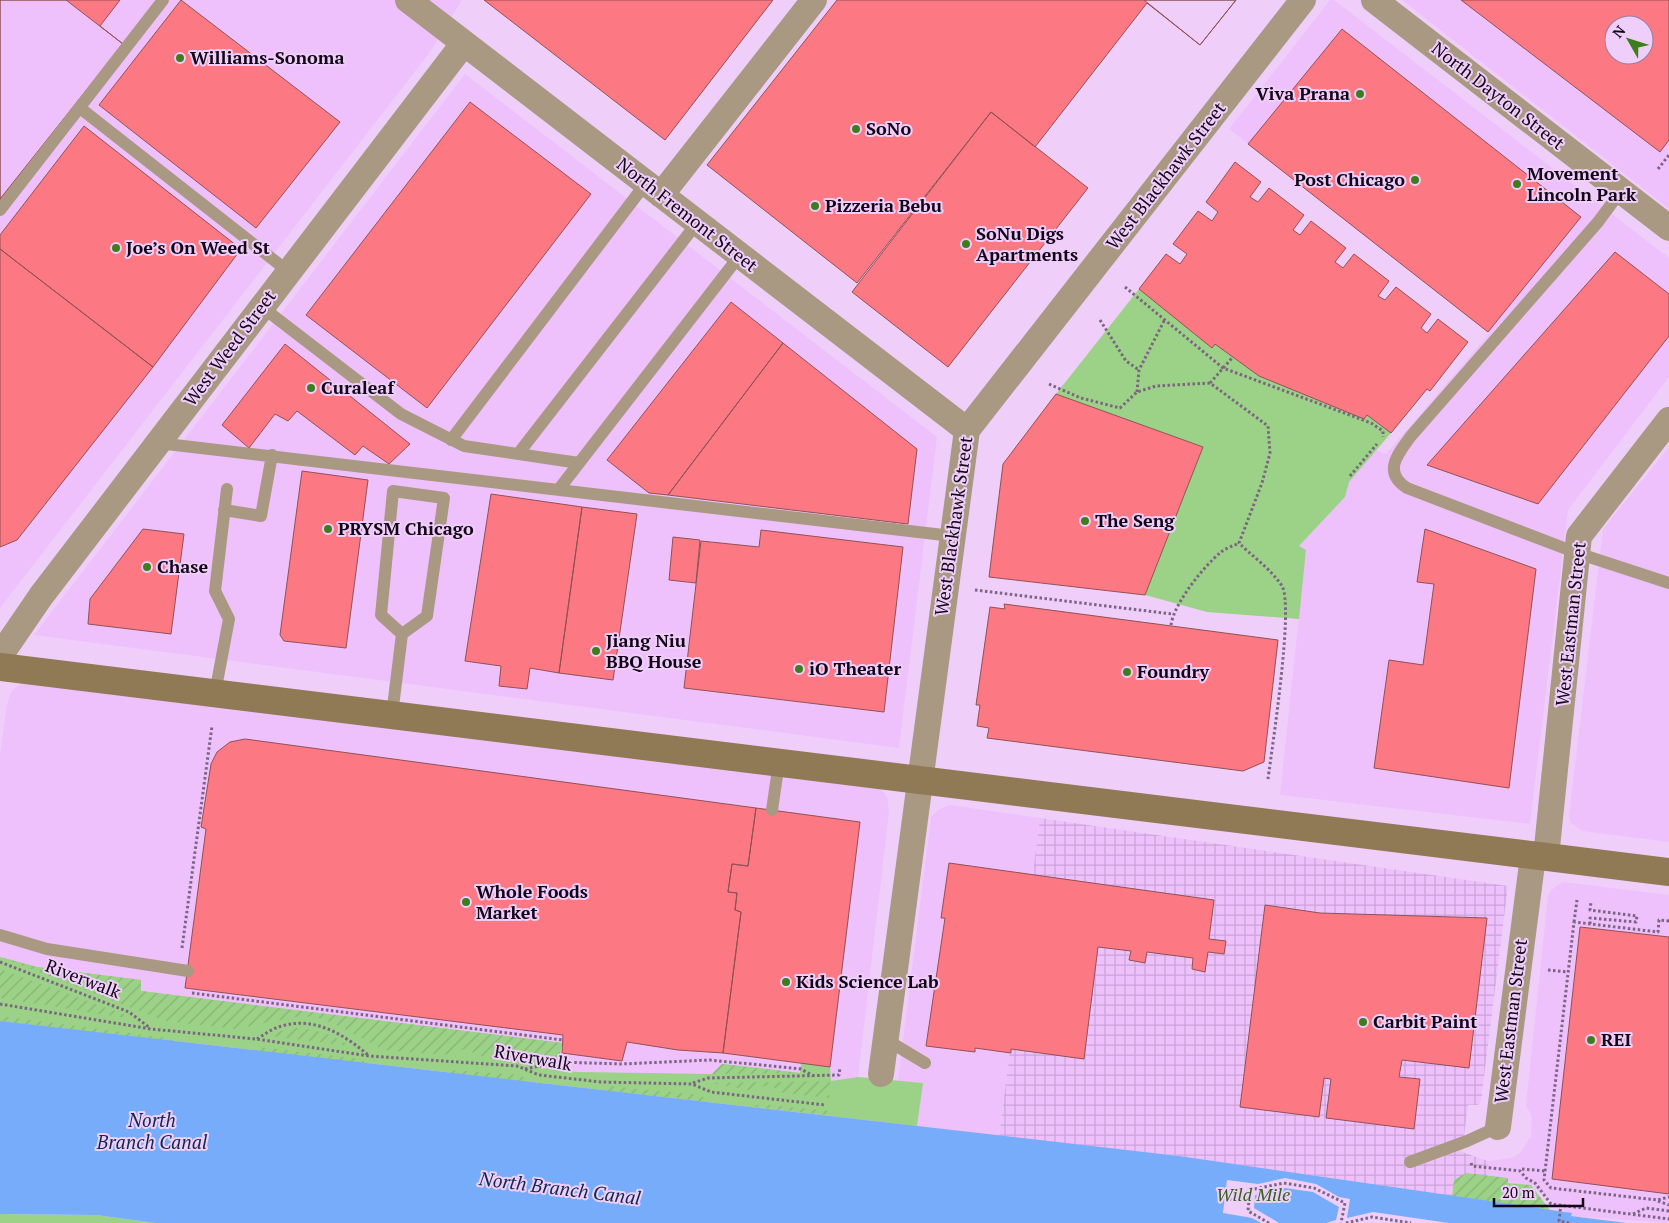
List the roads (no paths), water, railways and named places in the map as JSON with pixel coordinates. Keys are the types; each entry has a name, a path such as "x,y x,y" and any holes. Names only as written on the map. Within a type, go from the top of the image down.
{"street":[{"name":"North Fremont Street","path":"408,0 967,430"},
{"path":"654,189 814,0"},
{"name":"West Blackhawk Street","path":"881,1074 967,430 1303,0"},
{"name":"North Dayton Street","path":"1374,0 1669,228"},
{"name":"West Weed Street","path":"0,656 41,596 464,43"},
{"name":"West Eastman Street","path":"1498,1127 1540,856 1579,536 1669,420"},
{"path":"0,667 1669,872"}],"lane":[{"path":"0,210 163,0"},
{"path":"80,108 289,272"},
{"path":"451,440 654,189"},
{"path":"1621,191 1598,222 1411,436 1397,454 1393,470 1399,483 1407,488 1577,553 1669,583"},
{"path":"518,454 698,223"},
{"path":"559,489 740,255"},
{"path":"262,308 402,414 451,440 464,446 580,463"},
{"path":"158,443 952,536"},
{"path":"224,510 262,516 272,455"},
{"path":"215,693 229,619 215,591 227,489"},
{"path":"392,715 402,634 427,616 444,498 393,491 381,615 402,634"},
{"path":"772,810 779,762"},
{"path":"0,935 47,949 188,971"},
{"path":"885,1040 925,1064"},
{"path":"1410,1162 1468,1142 1498,1127"}],"water":[{"name":"North Branch Canal","path":"0,1021 1179,1156 1572,1213 1571,1216 1627,1223 156,1223 96,1215 0,1214"}],"place":[{"name":"Williams-Sonoma","path":"180,58"},
{"name":"Viva Prana","path":"1360,94"},
{"name":"SoNo","path":"856,129"},
{"name":"Post Chicago","path":"1415,180"},
{"name":"Movement Lincoln Park","path":"1517,184"},
{"name":"Pizzeria Bebu","path":"815,206"},
{"name":"SoNu Digs Apartments","path":"966,244"},
{"name":"Joe’s On Weed St","path":"116,248"},
{"name":"Curaleaf","path":"311,388"},
{"name":"The Seng","path":"1085,521"},
{"name":"PRYSM Chicago","path":"328,529"},
{"name":"Chase","path":"147,567"},
{"name":"Jiang Niu BBQ House","path":"596,651"},
{"name":"iO Theater","path":"799,669"},
{"name":"Foundry","path":"1127,672"},
{"name":"Whole Foods Market","path":"466,902"},
{"name":"Kids Science Lab","path":"786,982"},
{"name":"Carbit Paint","path":"1363,1022"},
{"name":"REI","path":"1591,1040"}],"park label":[{"name":"Wild Mile","path":"1253,1195"}]}
